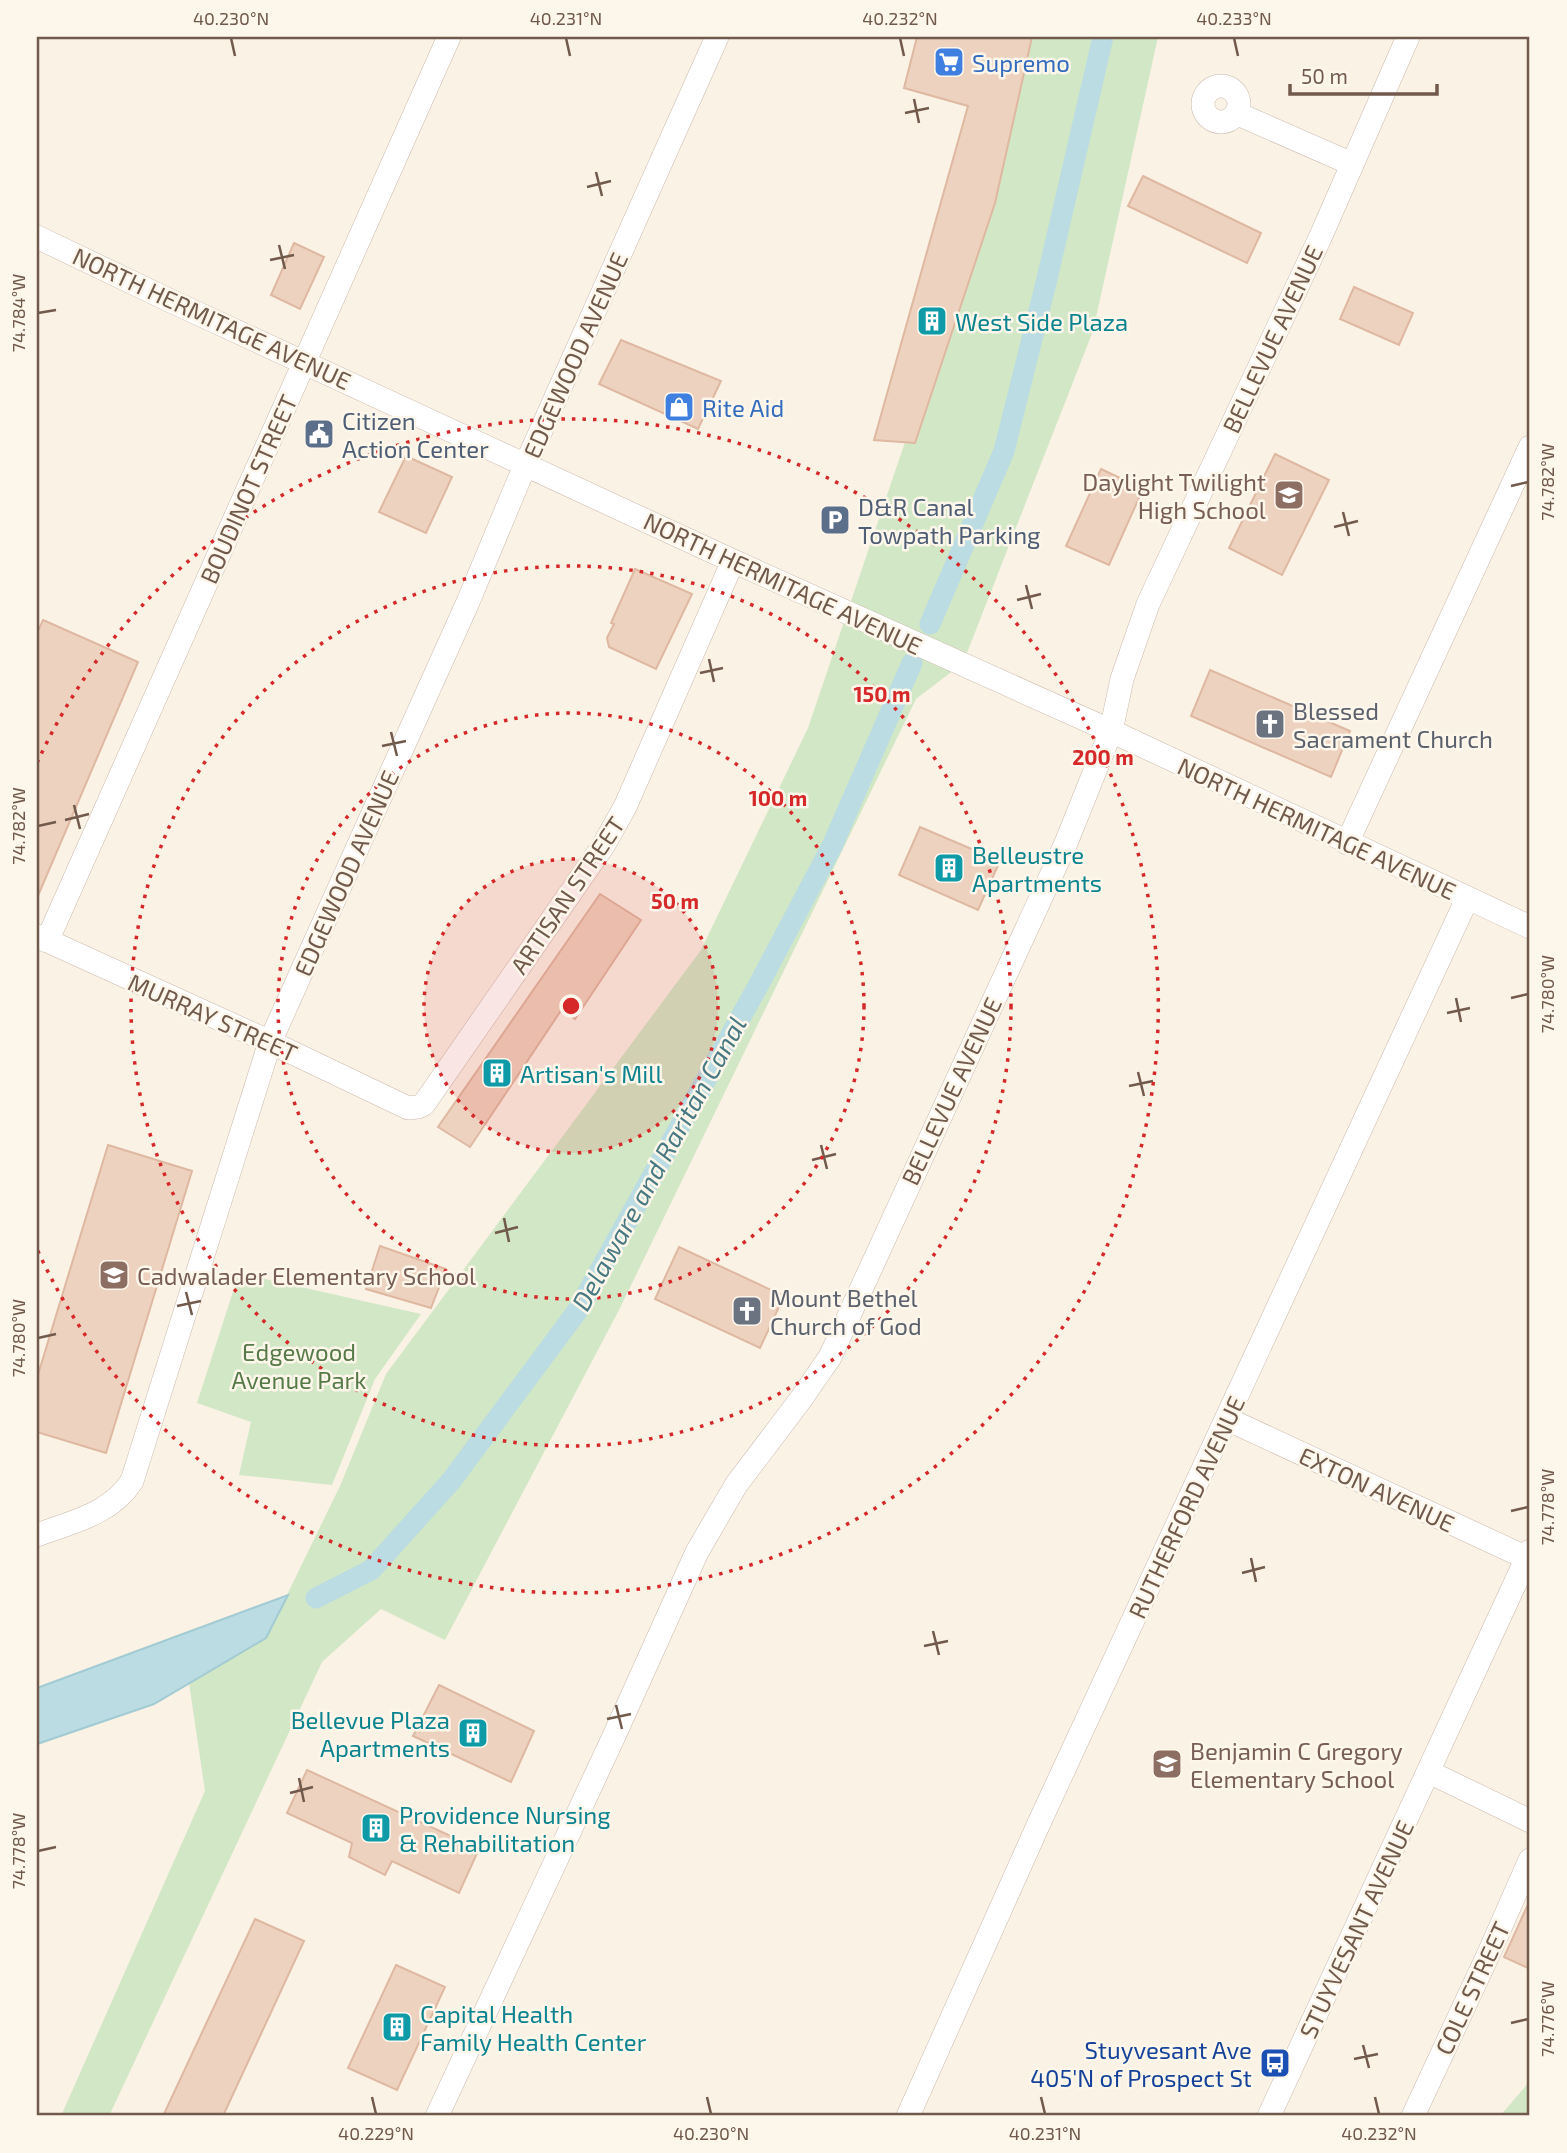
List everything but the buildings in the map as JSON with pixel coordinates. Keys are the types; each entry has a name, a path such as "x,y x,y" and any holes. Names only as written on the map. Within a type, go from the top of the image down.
{"street":[{"name":"BOUDINOT STREET","path":"42,939 305,362 449,37"},
{"name":"EDGEWOOD AVENUE","path":"37,1535 107,1508 122,1496 132,1481 270,1042 717,37"},
{"name":"BELLEVUE AVENUE","path":"437,2116 697,1552 736,1485 830,1357 1066,843 1111,731 1122,679 1148,604 1314,250 1408,37"},
{"path":"1238,114 1352,164"},
{"name":"NORTH HERMITAGE AVENUE","path":"37,237 733,561 1111,731 1530,928"},
{"path":"1347,844 1530,447"},
{"name":"ARTISAN STREET","path":"390,1099 408,1108 424,1104 603,846 625,807 733,561"},
{"name":"RUTHERFORD AVENUE","path":"908,2116 1040,1821 1467,899"},
{"name":"MURRAY STREET","path":"42,939 390,1099"},
{"name":"EXTON AVENUE","path":"1227,1419 1527,1563"},
{"name":"STUYVESANT AVENUE","path":"1269,2116 1527,1563"},
{"path":"1429,1772 1530,1821"},
{"name":"COLE STREET","path":"1413,2116 1530,1860"}],"green space":[{"path":"1024,37 1158,37 1093,331 963,663 916,699 619,1310 445,1640 381,1609 322,1662 109,2116 61,2116 205,1791 189,1683 266,1638 340,1486 386,1374 701,950 808,728 978,227"},
{"name":"Edgewood Avenue Park","path":"239,1273 421,1314 375,1379 332,1485 239,1475 251,1422 197,1403"},
{"path":"1530,2081 1530,2116 1500,2116"}],"water":[{"path":"288,1595 266,1638 154,1704 37,1744 37,1688"}],"waterway":[{"name":"Delaware and Raritan Canal","path":"930,624 1004,451 1103,37"},
{"name":"Delaware and Raritan Canal","path":"316,1598 371,1570 451,1481 578,1310 758,986 832,846 912,663"}],"place":[{"name":"Supremo","path":"949,62"},
{"name":"West Side Plaza","path":"932,321"},
{"name":"Rite Aid","path":"679,407"},
{"name":"Citizen Action Center","path":"319,434"},
{"name":"Daylight Twilight High School","path":"1289,495"},
{"name":"D&R Canal Towpath Parking","path":"835,520"},
{"name":"Blessed Sacrament Church","path":"1270,724"},
{"name":"Belleustre Apartments","path":"949,868"},
{"name":"Artisan's Mill","path":"497,1073"},
{"name":"Cadwalader Elementary School","path":"114,1275"},
{"name":"Mount Bethel Church of God","path":"747,1311"},
{"name":"Bellevue Plaza Apartments","path":"473,1733"},
{"name":"Benjamin C Gregory Elementary School","path":"1167,1764"},
{"name":"Providence Nursing & Rehabilitation","path":"376,1828"},
{"name":"Capital Health Family Health Center","path":"397,2027"},
{"name":"Stuyvesant Ave 405'N of Prospect St","path":"1275,2063"}]}
